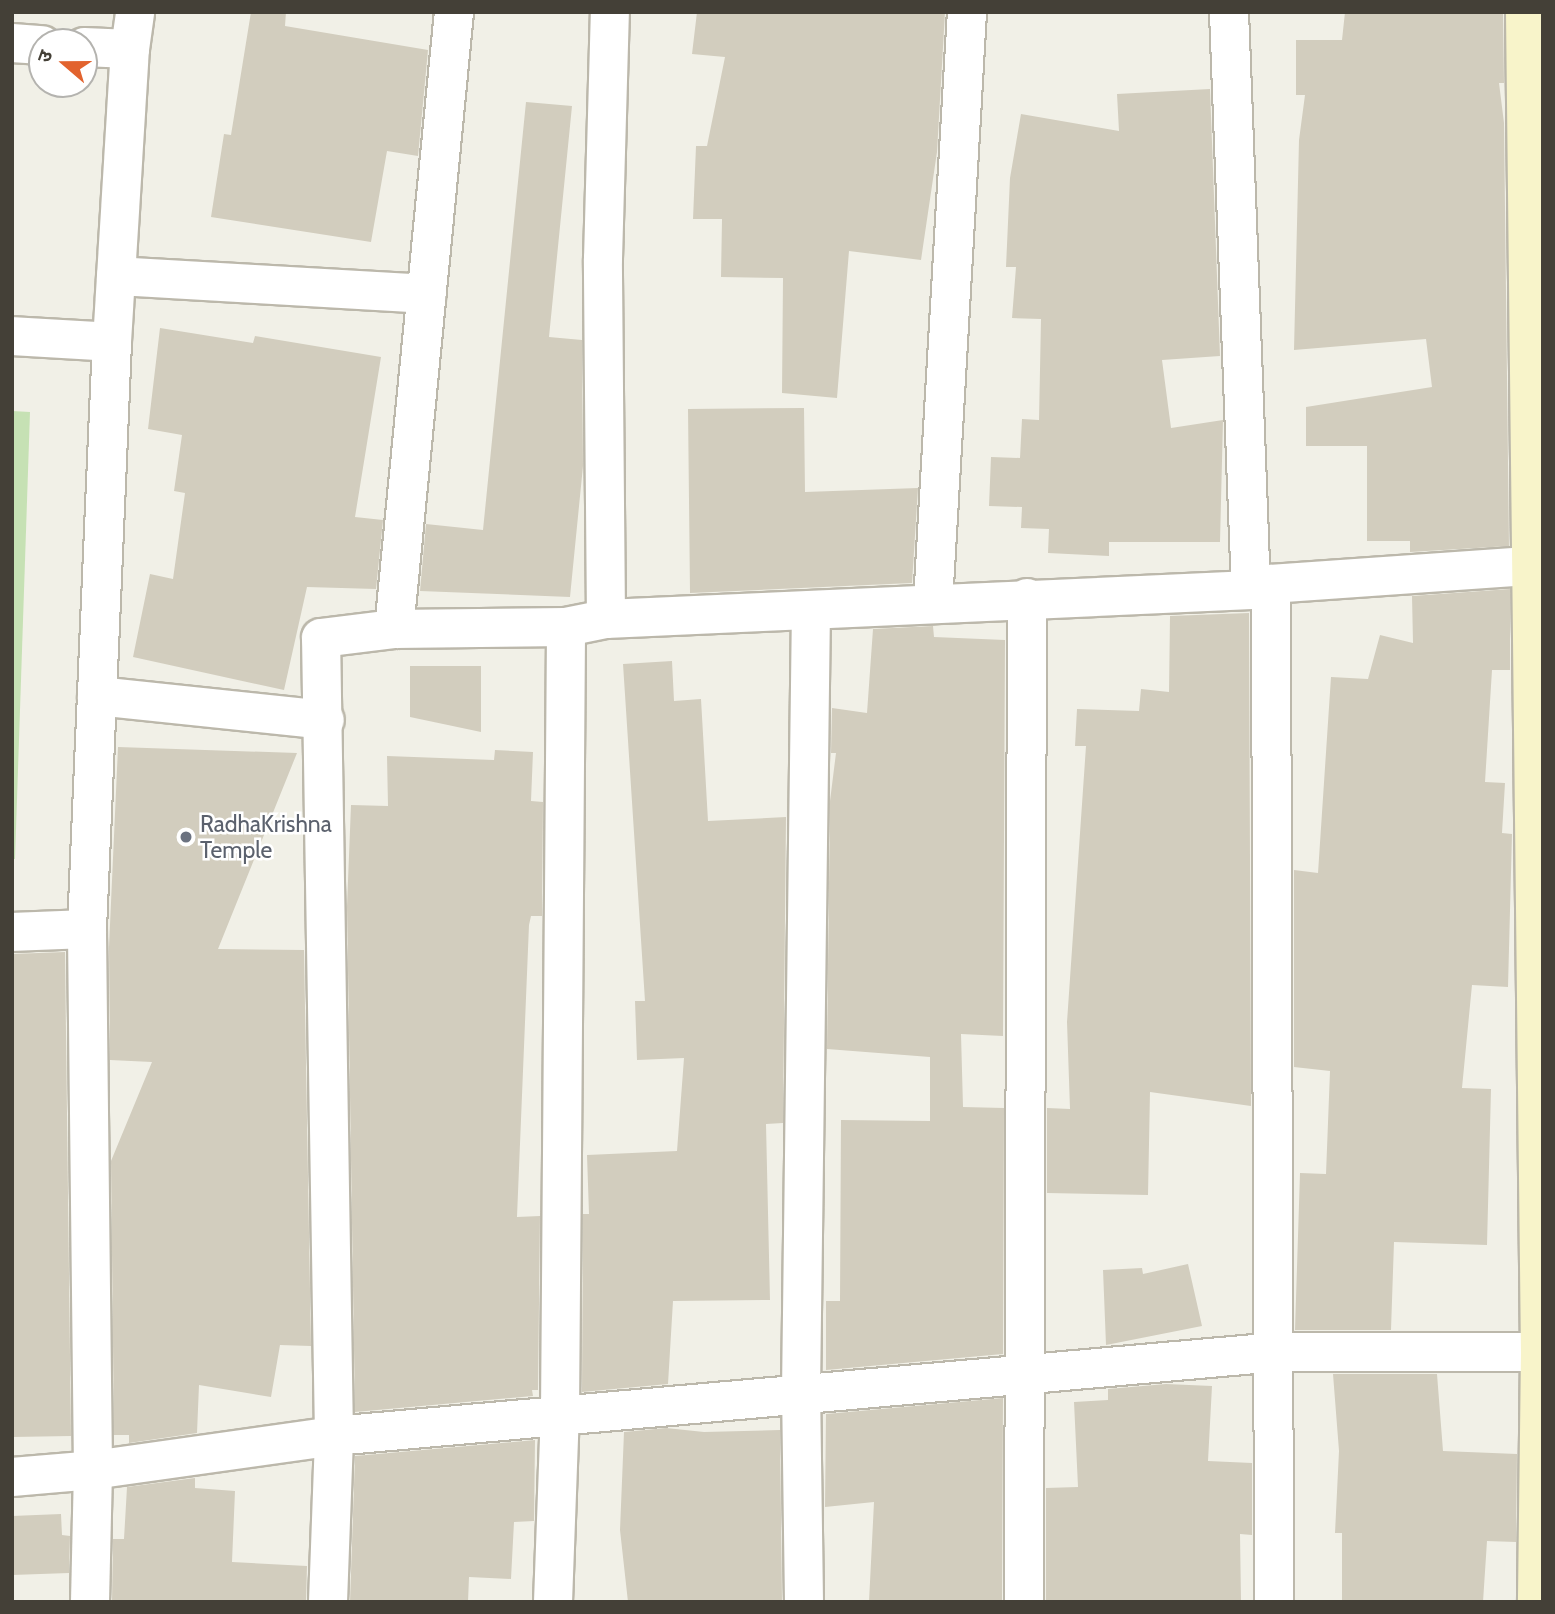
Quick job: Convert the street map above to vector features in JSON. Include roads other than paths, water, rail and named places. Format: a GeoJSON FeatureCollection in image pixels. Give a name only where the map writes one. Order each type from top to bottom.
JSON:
{"type":"FeatureCollection","features":[{"type":"Feature","properties":{"kind":"street"},"geometry":{"type":"LineString","coordinates":[[90,1602],[93,1470],[87,929],[112,342],[130,50],[135,12]]}},
{"type":"Feature","properties":{"kind":"street"},"geometry":{"type":"LineString","coordinates":[[394,629],[454,12]]}},
{"type":"Feature","properties":{"kind":"street"},"geometry":{"type":"LineString","coordinates":[[607,619],[603,259],[610,12]]}},
{"type":"Feature","properties":{"kind":"street"},"geometry":{"type":"LineString","coordinates":[[933,603],[967,12]]}},
{"type":"Feature","properties":{"kind":"street"},"geometry":{"type":"LineString","coordinates":[[1229,12],[1261,587],[1277,1352],[1274,1602]]}},
{"type":"Feature","properties":{"kind":"street"},"geometry":{"type":"LineString","coordinates":[[1525,12],[1541,1444],[1536,1602]]}},
{"type":"Feature","properties":{"kind":"street"},"geometry":{"type":"LineString","coordinates":[[98,48],[130,50]]}},
{"type":"Feature","properties":{"kind":"street"},"geometry":{"type":"LineString","coordinates":[[116,276],[426,294]]}},
{"type":"Feature","properties":{"kind":"street"},"geometry":{"type":"LineString","coordinates":[[12,336],[112,342]]}},
{"type":"Feature","properties":{"kind":"street"},"geometry":{"type":"LineString","coordinates":[[328,1602],[334,1436],[325,720],[321,638],[394,629],[566,627],[607,619],[1261,587],[1530,566]]}},
{"type":"Feature","properties":{"kind":"street"},"geometry":{"type":"LineString","coordinates":[[1024,1602],[1027,598]]}},
{"type":"Feature","properties":{"kind":"street"},"geometry":{"type":"LineString","coordinates":[[804,1602],[802,1392],[811,611]]}},
{"type":"Feature","properties":{"kind":"street"},"geometry":{"type":"LineString","coordinates":[[553,1602],[560,1414],[566,627]]}},
{"type":"Feature","properties":{"kind":"street"},"geometry":{"type":"LineString","coordinates":[[97,696],[325,720]]}},
{"type":"Feature","properties":{"kind":"street"},"geometry":{"type":"LineString","coordinates":[[12,932],[87,929]]}},
{"type":"Feature","properties":{"kind":"street"},"geometry":{"type":"LineString","coordinates":[[12,1477],[93,1470],[334,1436],[802,1392],[1023,1378],[1277,1352],[1540,1352]]}},
{"type":"Feature","properties":{"kind":"place","name":"RadhaKrishna Temple"},"geometry":{"type":"Point","coordinates":[186,837]}}]}
